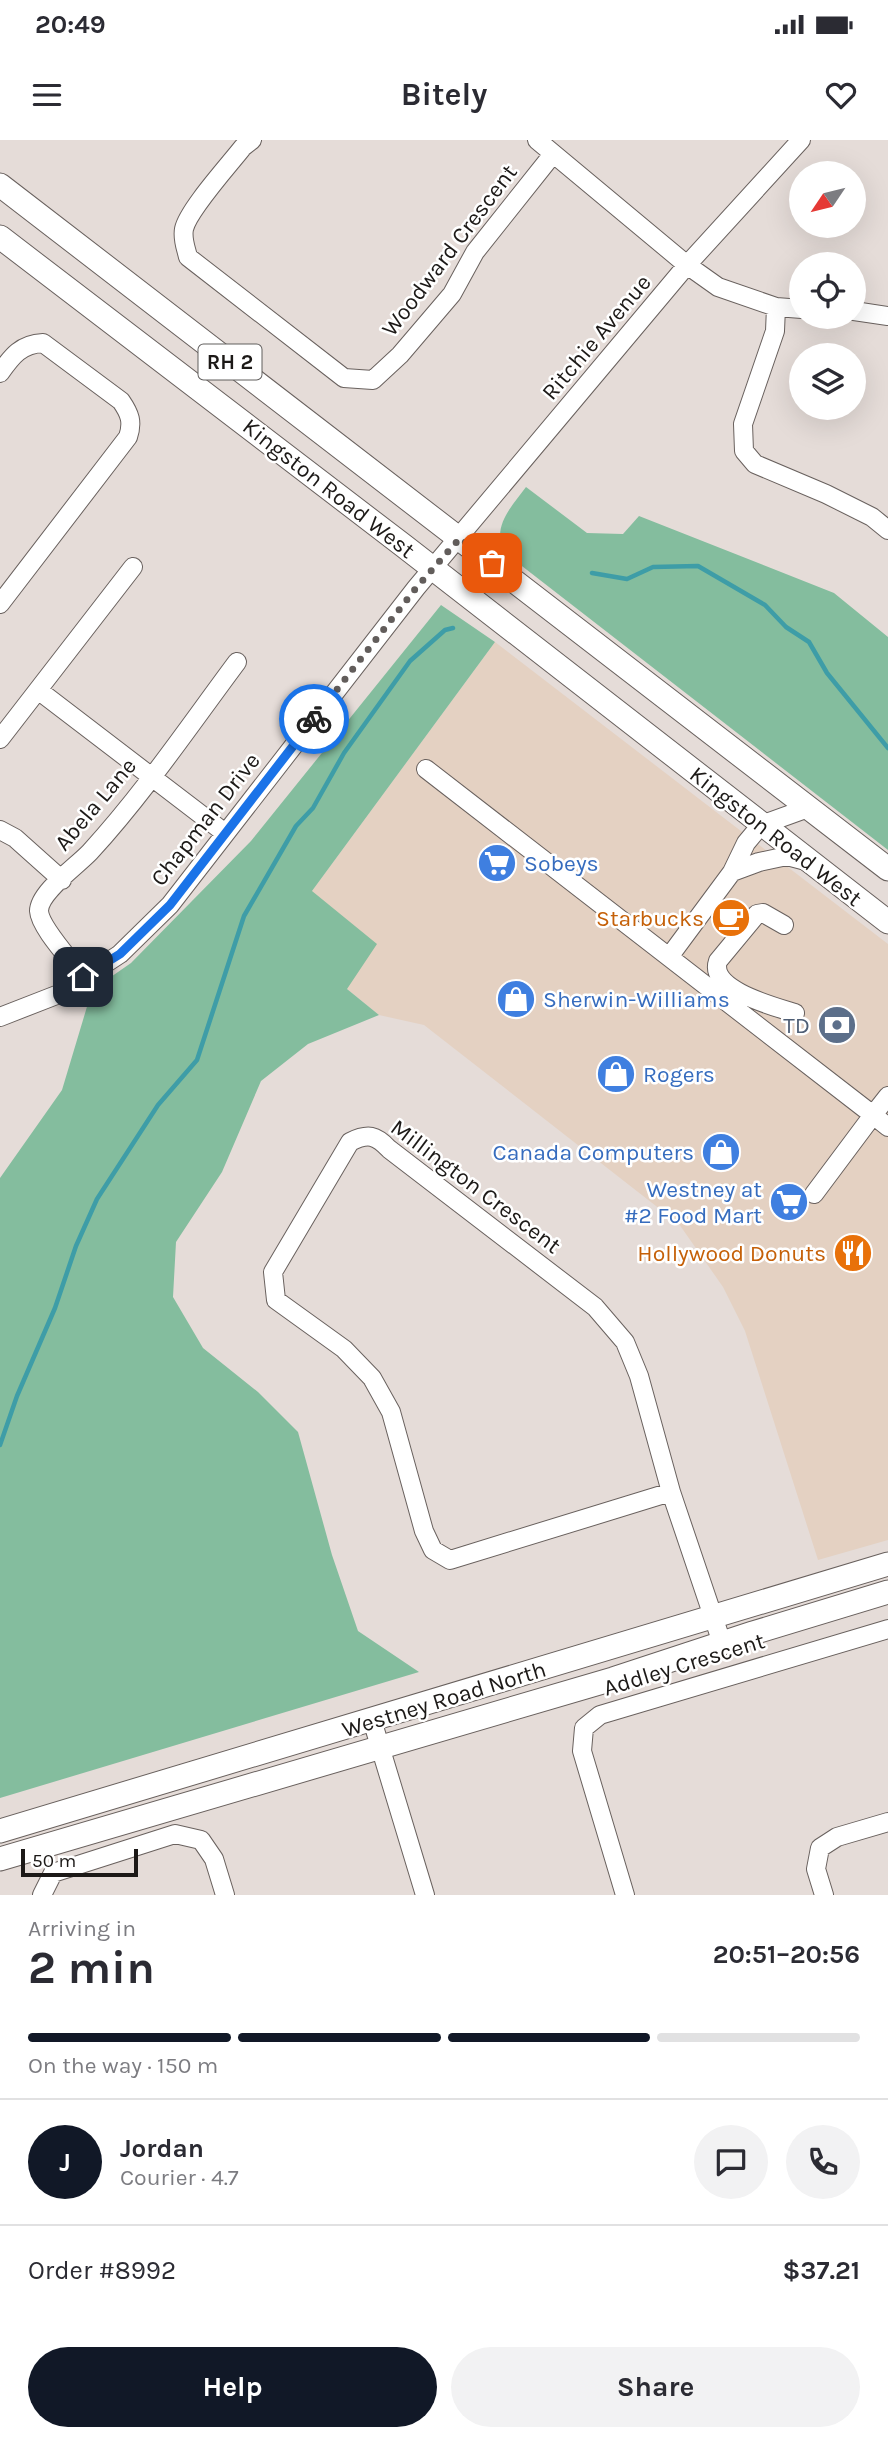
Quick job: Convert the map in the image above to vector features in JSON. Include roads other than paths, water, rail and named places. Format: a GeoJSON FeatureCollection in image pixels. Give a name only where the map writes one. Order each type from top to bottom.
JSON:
{"type":"FeatureCollection","features":[{"type":"Feature","properties":{"kind":"main road","name":"Kingston Road West"},"geometry":{"type":"LineString","coordinates":[[0,185],[888,869]]}},
{"type":"Feature","properties":{"kind":"main road","name":"Kingston Road West"},"geometry":{"type":"LineString","coordinates":[[0,237],[888,922]]}},
{"type":"Feature","properties":{"kind":"main road","name":"Westney Road North"},"geometry":{"type":"LineString","coordinates":[[0,1832],[888,1564]]}},
{"type":"Feature","properties":{"kind":"main road"},"geometry":{"type":"LineString","coordinates":[[844,1578],[852,1603]]}},
{"type":"Feature","properties":{"kind":"main road","name":"Westney Road North"},"geometry":{"type":"LineString","coordinates":[[0,1859],[613,1679],[888,1592]]}},
{"type":"Feature","properties":{"kind":"street","name":"Woodward Crescent"},"geometry":{"type":"LineString","coordinates":[[252,140],[193,212],[184,228],[188,257],[344,378],[373,380],[400,355],[452,294],[475,251],[553,154]]}},
{"type":"Feature","properties":{"kind":"street"},"geometry":{"type":"LineString","coordinates":[[537,140],[687,265],[718,287],[776,307],[789,308]]}},
{"type":"Feature","properties":{"kind":"street","name":"Ritchie Avenue"},"geometry":{"type":"LineString","coordinates":[[433,569],[687,265],[800,140]]}},
{"type":"Feature","properties":{"kind":"street"},"geometry":{"type":"LineString","coordinates":[[776,307],[775,331],[743,424],[744,451],[755,464],[827,494],[872,517],[888,530]]}},
{"type":"Feature","properties":{"kind":"street"},"geometry":{"type":"LineString","coordinates":[[866,313],[888,316]]}},
{"type":"Feature","properties":{"kind":"street"},"geometry":{"type":"LineString","coordinates":[[0,373],[15,352],[31,344],[43,343],[121,401],[132,424],[128,437],[0,604]]}},
{"type":"Feature","properties":{"kind":"street"},"geometry":{"type":"LineString","coordinates":[[0,740],[133,567]]}},
{"type":"Feature","properties":{"kind":"street","name":"Chapman Drive"},"geometry":{"type":"LineString","coordinates":[[0,1017],[59,994],[120,954],[157,918],[433,569]]}},
{"type":"Feature","properties":{"kind":"street","name":"Abela Lane"},"geometry":{"type":"LineString","coordinates":[[83,977],[44,925],[39,913],[41,902],[92,850],[237,662]]}},
{"type":"Feature","properties":{"kind":"street"},"geometry":{"type":"LineString","coordinates":[[38,690],[225,833]]}},
{"type":"Feature","properties":{"kind":"street"},"geometry":{"type":"LineString","coordinates":[[426,769],[888,1127]]}},
{"type":"Feature","properties":{"kind":"street"},"geometry":{"type":"LineString","coordinates":[[669,957],[732,872],[743,847],[761,825],[808,808]]}},
{"type":"Feature","properties":{"kind":"street"},"geometry":{"type":"LineString","coordinates":[[0,830],[15,838],[62,880]]}},
{"type":"Feature","properties":{"kind":"street"},"geometry":{"type":"LineString","coordinates":[[732,872],[787,856],[809,862]]}},
{"type":"Feature","properties":{"kind":"street"},"geometry":{"type":"LineString","coordinates":[[784,925],[763,913],[757,914],[716,967],[718,974],[746,997],[795,1013]]}},
{"type":"Feature","properties":{"kind":"street"},"geometry":{"type":"LineString","coordinates":[[814,1194],[888,1097]]}},
{"type":"Feature","properties":{"kind":"street","name":"Millington Crescent"},"geometry":{"type":"LineString","coordinates":[[671,1492],[450,1560],[433,1550],[424,1531],[391,1412],[372,1378],[344,1349],[275,1300],[273,1272],[351,1142],[363,1135],[380,1139],[595,1307],[625,1342],[639,1376],[671,1492],[722,1643]]}},
{"type":"Feature","properties":{"kind":"street","name":"Addley Crescent"},"geometry":{"type":"LineString","coordinates":[[625,1895],[582,1751],[584,1728],[600,1714],[888,1629]]}},
{"type":"Feature","properties":{"kind":"street"},"geometry":{"type":"LineString","coordinates":[[372,1720],[425,1895]]}},
{"type":"Feature","properties":{"kind":"street"},"geometry":{"type":"LineString","coordinates":[[824,1895],[816,1869],[820,1848],[837,1837],[888,1822]]}},
{"type":"Feature","properties":{"kind":"street"},"geometry":{"type":"LineString","coordinates":[[42,1895],[53,1873],[175,1834],[201,1840],[215,1860],[225,1895]]}},
{"type":"Feature","properties":{"kind":"waterway"},"geometry":{"type":"LineString","coordinates":[[592,573],[627,579],[653,567],[698,566],[765,605],[786,627],[809,642],[827,673],[888,748]]}},
{"type":"Feature","properties":{"kind":"waterway"},"geometry":{"type":"LineString","coordinates":[[0,1445],[17,1396],[55,1308],[76,1246],[97,1199],[158,1105],[197,1060],[244,916],[296,826],[313,808],[344,753],[410,661],[445,630],[453,628]]}},
{"type":"Feature","properties":{"kind":"place","name":"Sobeys"},"geometry":{"type":"Point","coordinates":[497,863]}},
{"type":"Feature","properties":{"kind":"place","name":"Starbucks"},"geometry":{"type":"Point","coordinates":[731,918]}},
{"type":"Feature","properties":{"kind":"place","name":"Sherwin-Williams"},"geometry":{"type":"Point","coordinates":[516,999]}},
{"type":"Feature","properties":{"kind":"place","name":"TD"},"geometry":{"type":"Point","coordinates":[837,1025]}},
{"type":"Feature","properties":{"kind":"place","name":"Rogers"},"geometry":{"type":"Point","coordinates":[616,1074]}},
{"type":"Feature","properties":{"kind":"place","name":"Canada Computers"},"geometry":{"type":"Point","coordinates":[721,1152]}},
{"type":"Feature","properties":{"kind":"place","name":"Westney at #2 Food Mart"},"geometry":{"type":"Point","coordinates":[789,1202]}},
{"type":"Feature","properties":{"kind":"place","name":"Hollywood Donuts"},"geometry":{"type":"Point","coordinates":[853,1253]}}]}
